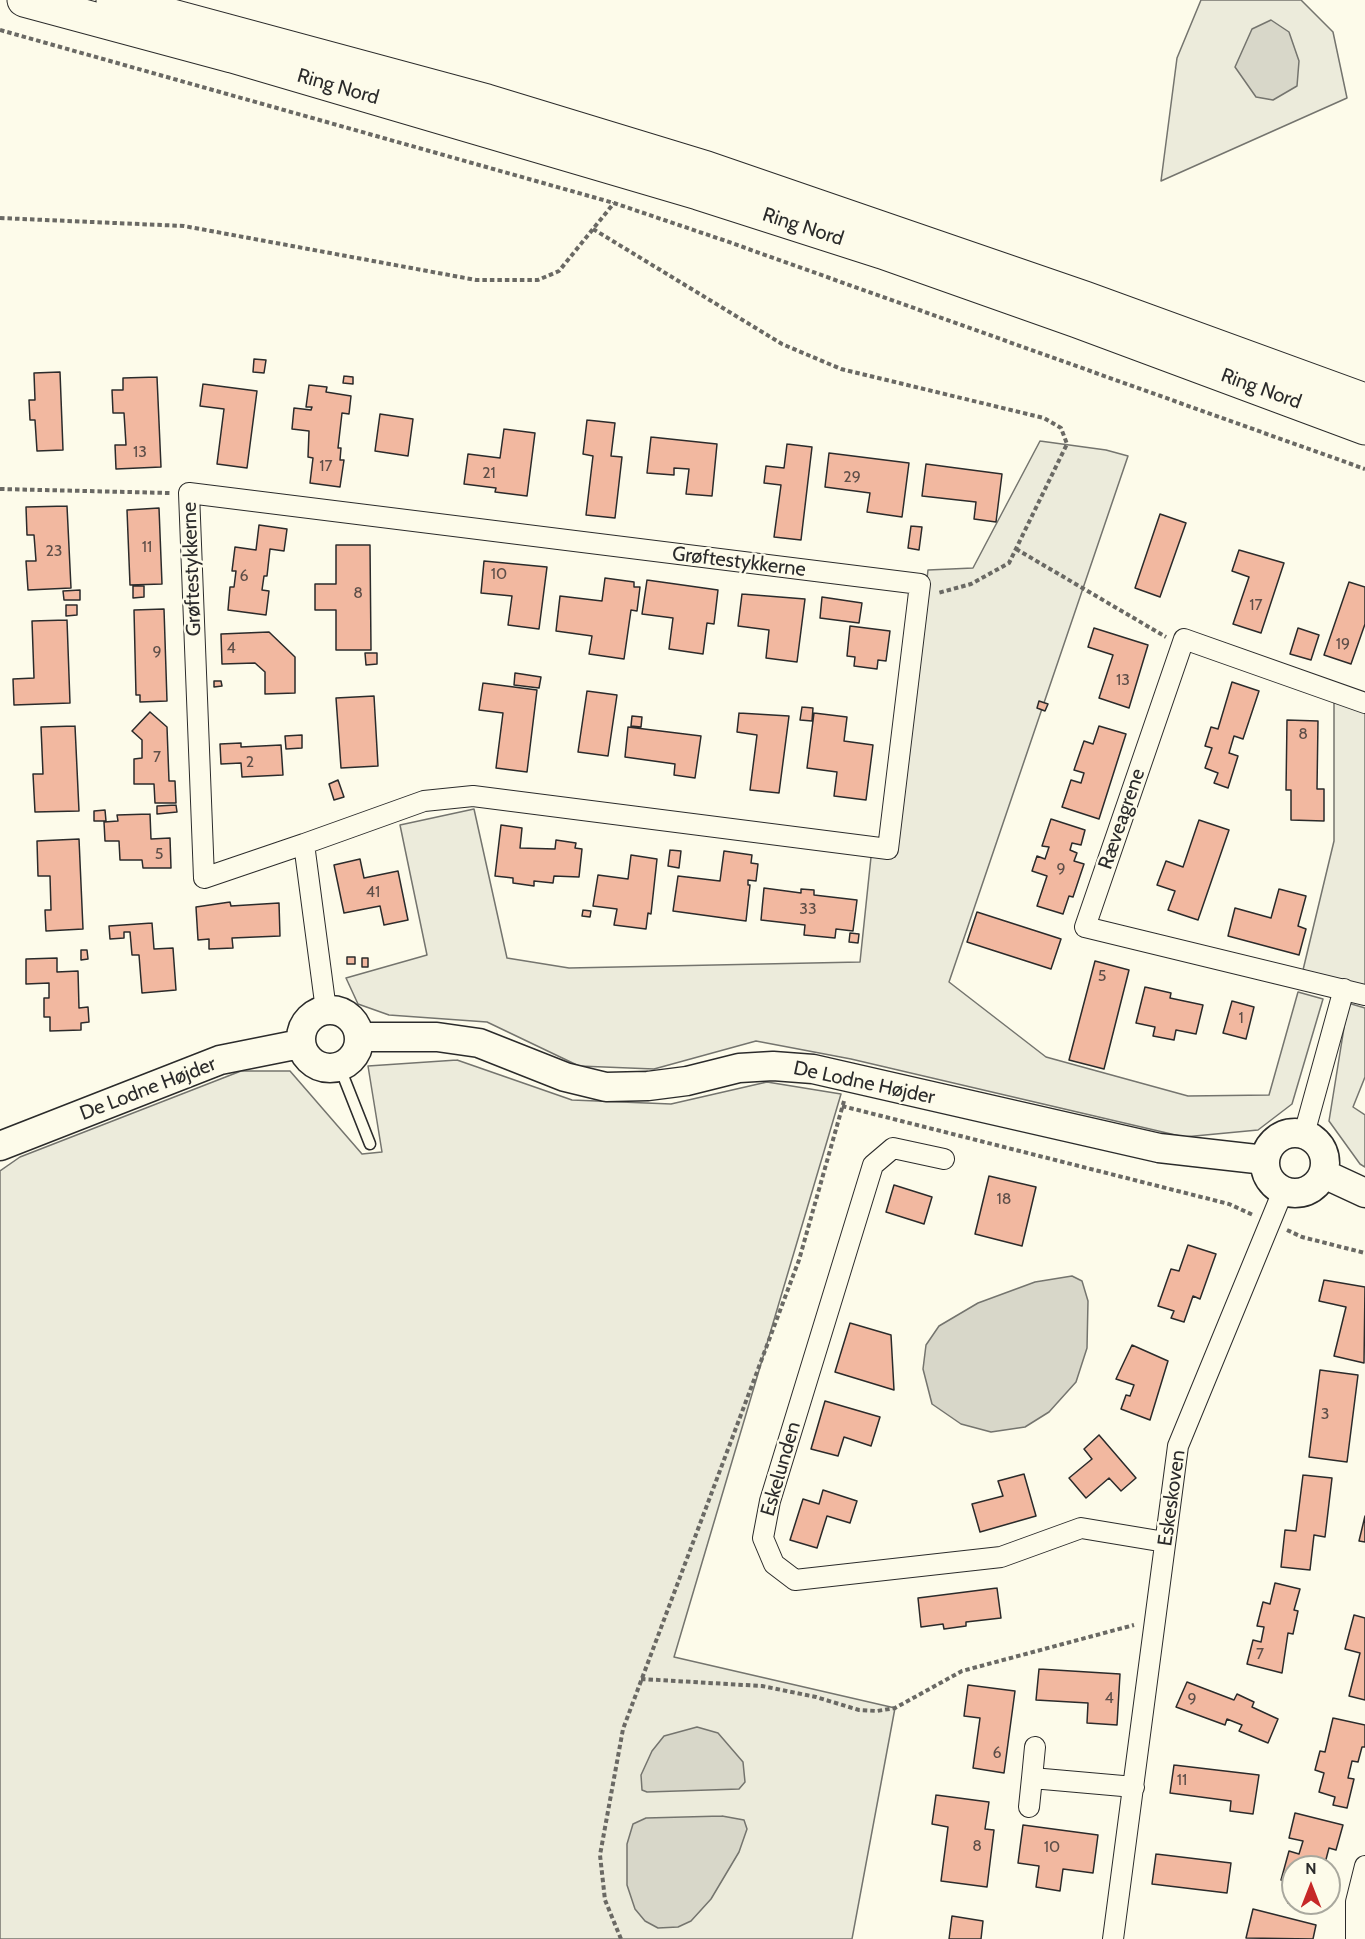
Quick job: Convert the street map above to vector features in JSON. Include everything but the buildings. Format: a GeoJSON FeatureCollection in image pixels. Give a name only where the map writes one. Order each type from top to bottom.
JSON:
{"type":"FeatureCollection","features":[{"type":"Feature","properties":{"kind":"highway","name":"Ring Nord"},"geometry":{"type":"LineString","coordinates":[[24,0],[232,56],[698,192],[882,252],[1077,321],[1365,428]]}},
{"type":"Feature","properties":{"kind":"highway","name":"Ring Nord"},"geometry":{"type":"LineString","coordinates":[[113,0],[487,101],[707,168],[1085,298],[1365,400]]}},
{"type":"Feature","properties":{"kind":"street","name":"Grøftestykkerne"},"geometry":{"type":"LineString","coordinates":[[189,493],[920,584],[888,849],[472,796],[424,801],[204,878],[189,493]]}},
{"type":"Feature","properties":{"kind":"street"},"geometry":{"type":"LineString","coordinates":[[1181,646],[1184,639],[1365,703]]}},
{"type":"Feature","properties":{"kind":"street","name":"Ræveagrene"},"geometry":{"type":"LineString","coordinates":[[1181,646],[1085,927],[1365,995]]}},
{"type":"Feature","properties":{"kind":"street"},"geometry":{"type":"LineString","coordinates":[[304,844],[326,1010]]}},
{"type":"Feature","properties":{"kind":"street"},"geometry":{"type":"LineString","coordinates":[[1304,1134],[1344,989]]}},
{"type":"Feature","properties":{"kind":"street"},"geometry":{"type":"LineString","coordinates":[[326,1010],[344,1014],[357,1028],[360,1037],[355,1056],[340,1068],[322,1068],[314,1065],[303,1052],[300,1044],[300,1035],[309,1018],[326,1010]]}},
{"type":"Feature","properties":{"kind":"street","name":"De Lodne Højder"},"geometry":{"type":"LineString","coordinates":[[360,1037],[436,1037],[479,1043],[565,1077],[606,1087],[648,1086],[687,1081],[739,1068],[773,1066],[813,1069],[1160,1148],[1265,1160]]}},
{"type":"Feature","properties":{"kind":"street","name":"De Lodne Højder"},"geometry":{"type":"LineString","coordinates":[[0,1146],[220,1060],[300,1044]]}},
{"type":"Feature","properties":{"kind":"street"},"geometry":{"type":"LineString","coordinates":[[1294,1133],[1304,1134],[1320,1145],[1326,1165],[1324,1174],[1319,1183],[1302,1193],[1283,1191],[1269,1178],[1265,1160],[1275,1141],[1294,1133]]}},
{"type":"Feature","properties":{"kind":"street","name":"Eskelunden"},"geometry":{"type":"LineString","coordinates":[[944,1159],[893,1148],[873,1165],[770,1501],[763,1538],[774,1564],[795,1580],[1001,1557],[1081,1528],[1165,1542]]}},
{"type":"Feature","properties":{"kind":"street"},"geometry":{"type":"LineString","coordinates":[[1324,1174],[1365,1193]]}},
{"type":"Feature","properties":{"kind":"street","name":"Eskeskoven"},"geometry":{"type":"LineString","coordinates":[[1113,1939],[1178,1446],[1283,1191]]}},
{"type":"Feature","properties":{"kind":"street"},"geometry":{"type":"LineString","coordinates":[[1029,1807],[1035,1747]]}},
{"type":"Feature","properties":{"kind":"street"},"geometry":{"type":"LineString","coordinates":[[1032,1778],[1134,1787]]}},
{"type":"Feature","properties":{"kind":"street"},"geometry":{"type":"LineString","coordinates":[[1356,1939],[1356,1902],[1365,1866]]}},
{"type":"Feature","properties":{"kind":"lane"},"geometry":{"type":"LineString","coordinates":[[340,1068],[370,1144]]}},
{"type":"Feature","properties":{"kind":"path"},"geometry":{"type":"LineString","coordinates":[[0,30],[614,203],[1365,469]]}},
{"type":"Feature","properties":{"kind":"path"},"geometry":{"type":"LineString","coordinates":[[0,218],[184,226],[476,280],[538,280],[559,272],[614,203]]}},
{"type":"Feature","properties":{"kind":"path"},"geometry":{"type":"LineString","coordinates":[[593,229],[782,344],[841,369],[1044,418],[1060,428],[1067,444],[1009,563],[971,584],[919,599]]}},
{"type":"Feature","properties":{"kind":"path"},"geometry":{"type":"LineString","coordinates":[[0,489],[189,493]]}},
{"type":"Feature","properties":{"kind":"path"},"geometry":{"type":"LineString","coordinates":[[1016,549],[1181,646]]}},
{"type":"Feature","properties":{"kind":"path"},"geometry":{"type":"LineString","coordinates":[[621,1939],[605,1900],[600,1855],[604,1823],[623,1730],[799,1260],[850,1078]]}},
{"type":"Feature","properties":{"kind":"path"},"geometry":{"type":"LineString","coordinates":[[843,1106],[1229,1203],[1302,1237],[1365,1253]]}},
{"type":"Feature","properties":{"kind":"path"},"geometry":{"type":"LineString","coordinates":[[641,1679],[762,1686],[816,1697],[859,1710],[877,1711],[895,1707],[962,1671],[1140,1624],[1155,1623]]}},
{"type":"Feature","properties":{"kind":"shaded area"},"geometry":{"type":"Polygon","coordinates":[[[1201,0],[1301,0],[1333,32],[1347,98],[1161,181],[1177,58],[1201,0]]]}},
{"type":"Feature","properties":{"kind":"shaded area"},"geometry":{"type":"Polygon","coordinates":[[[1271,20],[1289,32],[1299,61],[1297,86],[1273,100],[1256,97],[1235,67],[1252,29],[1271,20]]]}},
{"type":"Feature","properties":{"kind":"shaded area"},"geometry":{"type":"Polygon","coordinates":[[[1040,441],[1106,450],[1128,456],[949,982],[1046,1057],[1188,1096],[1269,1095],[1298,992],[1323,999],[1292,1104],[1258,1130],[1184,1137],[851,1059],[756,1041],[654,1069],[579,1066],[487,1022],[389,1015],[358,1004],[346,978],[427,955],[400,825],[474,809],[507,958],[569,968],[860,962],[871,857],[895,857],[928,570],[973,568],[1040,441]]]}},
{"type":"Feature","properties":{"kind":"shaded area"},"geometry":{"type":"Polygon","coordinates":[[[1334,701],[1365,712],[1365,986],[1303,970],[1334,841],[1334,701]]]}},
{"type":"Feature","properties":{"kind":"shaded area"},"geometry":{"type":"Polygon","coordinates":[[[1348,1003],[1365,1008],[1365,1077],[1353,1107],[1365,1115],[1365,1167],[1360,1164],[1329,1121],[1348,1003]]]}},
{"type":"Feature","properties":{"kind":"shaded area"},"geometry":{"type":"Polygon","coordinates":[[[457,1060],[572,1100],[671,1104],[767,1082],[841,1094],[674,1657],[895,1708],[852,1939],[0,1939],[0,1171],[20,1157],[241,1071],[290,1071],[362,1154],[382,1152],[368,1066],[457,1060]]]}},
{"type":"Feature","properties":{"kind":"shaded area"},"geometry":{"type":"Polygon","coordinates":[[[1072,1276],[1082,1281],[1088,1301],[1087,1348],[1076,1382],[1049,1412],[1025,1427],[991,1432],[961,1424],[932,1404],[923,1369],[926,1345],[939,1326],[978,1303],[1035,1282],[1072,1276]]]}},
{"type":"Feature","properties":{"kind":"shaded area"},"geometry":{"type":"Polygon","coordinates":[[[697,1727],[718,1733],[743,1762],[745,1782],[739,1789],[647,1792],[642,1790],[641,1775],[652,1751],[664,1736],[697,1727]]]}},
{"type":"Feature","properties":{"kind":"shaded area"},"geometry":{"type":"Polygon","coordinates":[[[722,1816],[744,1820],[747,1829],[739,1852],[711,1899],[691,1921],[678,1927],[658,1928],[645,1921],[635,1909],[627,1885],[627,1844],[633,1824],[646,1818],[722,1816]]]}}]}
